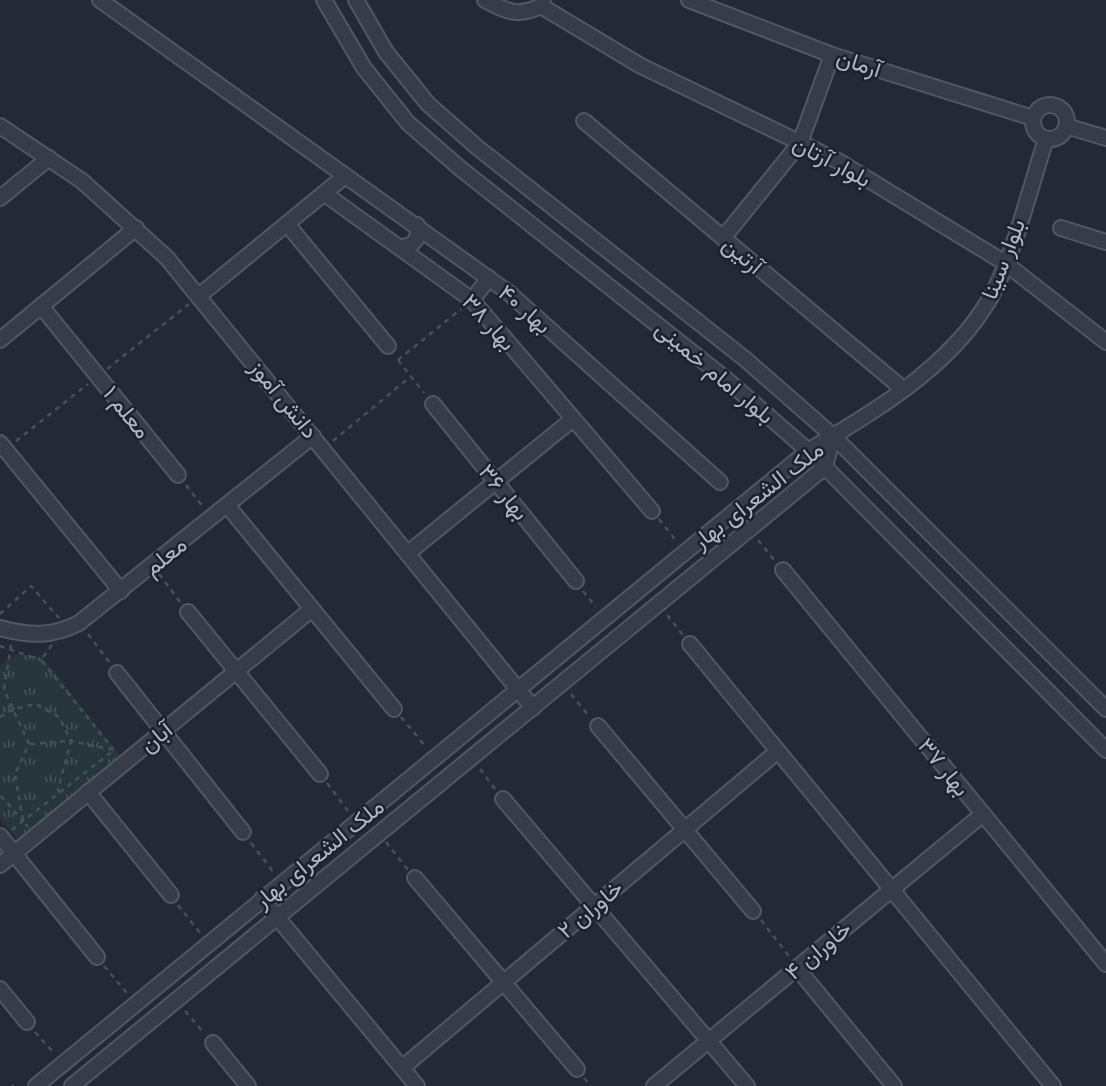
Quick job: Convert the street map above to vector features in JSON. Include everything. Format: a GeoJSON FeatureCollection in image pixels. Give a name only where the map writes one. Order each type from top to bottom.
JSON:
{"type":"FeatureCollection","features":[{"type":"Feature","properties":{"kind":"street","name":"بهار ۴۰"},"geometry":{"type":"LineString","coordinates":[[100,0],[489,278],[720,482]]}},
{"type":"Feature","properties":{"kind":"street","name":"بلوار امام خمینی"},"geometry":{"type":"LineString","coordinates":[[324,0],[363,68],[408,123],[461,169],[727,380],[808,451],[1106,750]]}},
{"type":"Feature","properties":{"kind":"street","name":"بلوار امام خمینی"},"geometry":{"type":"LineString","coordinates":[[356,0],[386,52],[428,104],[478,148],[734,350],[833,436],[1106,709]]}},
{"type":"Feature","properties":{"kind":"street"},"geometry":{"type":"LineString","coordinates":[[485,0],[506,10],[525,14],[542,3]]}},
{"type":"Feature","properties":{"kind":"street","name":"آرمان"},"geometry":{"type":"LineString","coordinates":[[689,0],[832,55],[1032,118]]}},
{"type":"Feature","properties":{"kind":"street","name":"بلوار آرتان"},"geometry":{"type":"LineString","coordinates":[[542,3],[641,66],[838,161],[1005,263],[1106,342]]}},
{"type":"Feature","properties":{"kind":"street"},"geometry":{"type":"LineString","coordinates":[[723,238],[800,143],[832,55]]}},
{"type":"Feature","properties":{"kind":"street"},"geometry":{"type":"LineString","coordinates":[[1054,105],[1064,113],[1066,126],[1059,137],[1045,139],[1035,131],[1032,118],[1040,107],[1054,105]]}},
{"type":"Feature","properties":{"kind":"street","name":"آرتین"},"geometry":{"type":"LineString","coordinates":[[584,121],[903,389]]}},
{"type":"Feature","properties":{"kind":"street","name":"دانش آموز"},"geometry":{"type":"LineString","coordinates":[[0,126],[82,181],[136,228],[200,295],[533,708]]}},
{"type":"Feature","properties":{"kind":"street"},"geometry":{"type":"LineString","coordinates":[[1066,126],[1106,138]]}},
{"type":"Feature","properties":{"kind":"street","name":"بلوار سینا"},"geometry":{"type":"LineString","coordinates":[[833,436],[903,389],[951,351],[979,317],[998,284],[1045,139]]}},
{"type":"Feature","properties":{"kind":"street"},"geometry":{"type":"LineString","coordinates":[[0,198],[49,158]]}},
{"type":"Feature","properties":{"kind":"street"},"geometry":{"type":"LineString","coordinates":[[200,295],[345,176]]}},
{"type":"Feature","properties":{"kind":"street","name":"بهار ۳۸"},"geometry":{"type":"LineString","coordinates":[[325,194],[472,300],[652,512]]}},
{"type":"Feature","properties":{"kind":"street"},"geometry":{"type":"LineString","coordinates":[[287,224],[388,346]]}},
{"type":"Feature","properties":{"kind":"street"},"geometry":{"type":"LineString","coordinates":[[401,247],[409,247],[416,241],[419,233],[417,225]]}},
{"type":"Feature","properties":{"kind":"street"},"geometry":{"type":"LineString","coordinates":[[0,340],[136,228]]}},
{"type":"Feature","properties":{"kind":"street"},"geometry":{"type":"LineString","coordinates":[[1061,228],[1106,242]]}},
{"type":"Feature","properties":{"kind":"street"},"geometry":{"type":"LineString","coordinates":[[472,300],[489,278]]}},
{"type":"Feature","properties":{"kind":"street","name":"معلم ۱"},"geometry":{"type":"LineString","coordinates":[[41,306],[178,475]]}},
{"type":"Feature","properties":{"kind":"street","name":"بهار ۳۶"},"geometry":{"type":"LineString","coordinates":[[433,404],[576,581]]}},
{"type":"Feature","properties":{"kind":"street"},"geometry":{"type":"LineString","coordinates":[[408,553],[573,419]]}},
{"type":"Feature","properties":{"kind":"street","name":"معلم"},"geometry":{"type":"LineString","coordinates":[[69,628],[121,591],[313,436]]}},
{"type":"Feature","properties":{"kind":"street","name":"ملک الشعرای بهار"},"geometry":{"type":"LineString","coordinates":[[36,1086],[808,451],[833,436]]}},
{"type":"Feature","properties":{"kind":"street","name":"ملک الشعرای بهار"},"geometry":{"type":"LineString","coordinates":[[72,1086],[825,467],[833,436]]}},
{"type":"Feature","properties":{"kind":"street"},"geometry":{"type":"LineString","coordinates":[[0,443],[121,591]]}},
{"type":"Feature","properties":{"kind":"street"},"geometry":{"type":"LineString","coordinates":[[227,506],[394,709]]}},
{"type":"Feature","properties":{"kind":"street","name":"بهار ۳۷"},"geometry":{"type":"LineString","coordinates":[[783,570],[1106,964]]}},
{"type":"Feature","properties":{"kind":"street","name":"آبان"},"geometry":{"type":"LineString","coordinates":[[0,865],[312,609]]}},
{"type":"Feature","properties":{"kind":"street"},"geometry":{"type":"LineString","coordinates":[[188,612],[320,774]]}},
{"type":"Feature","properties":{"kind":"street"},"geometry":{"type":"LineString","coordinates":[[6,629],[26,635],[69,628]]}},
{"type":"Feature","properties":{"kind":"street"},"geometry":{"type":"LineString","coordinates":[[690,644],[1053,1086]]}},
{"type":"Feature","properties":{"kind":"street"},"geometry":{"type":"LineString","coordinates":[[117,673],[243,832]]}},
{"type":"Feature","properties":{"kind":"street"},"geometry":{"type":"LineString","coordinates":[[598,726],[753,911]]}},
{"type":"Feature","properties":{"kind":"street","name":"خاوران ۲"},"geometry":{"type":"LineString","coordinates":[[402,1068],[778,751]]}},
{"type":"Feature","properties":{"kind":"street"},"geometry":{"type":"LineString","coordinates":[[88,792],[171,895]]}},
{"type":"Feature","properties":{"kind":"street"},"geometry":{"type":"LineString","coordinates":[[503,799],[747,1086]]}},
{"type":"Feature","properties":{"kind":"street","name":"خاوران ۴"},"geometry":{"type":"LineString","coordinates":[[654,1086],[983,814]]}},
{"type":"Feature","properties":{"kind":"street"},"geometry":{"type":"LineString","coordinates":[[0,836],[97,957]]}},
{"type":"Feature","properties":{"kind":"street"},"geometry":{"type":"LineString","coordinates":[[415,878],[577,1069]]}},
{"type":"Feature","properties":{"kind":"street"},"geometry":{"type":"LineString","coordinates":[[262,899],[416,1086]]}},
{"type":"Feature","properties":{"kind":"street"},"geometry":{"type":"LineString","coordinates":[[797,968],[894,1086]]}},
{"type":"Feature","properties":{"kind":"street"},"geometry":{"type":"LineString","coordinates":[[0,989],[27,1022]]}},
{"type":"Feature","properties":{"kind":"street"},"geometry":{"type":"LineString","coordinates":[[213,1043],[248,1086]]}},
{"type":"Feature","properties":{"kind":"path"},"geometry":{"type":"LineString","coordinates":[[398,360],[472,300]]}},
{"type":"Feature","properties":{"kind":"path"},"geometry":{"type":"LineString","coordinates":[[388,346],[433,404]]}},
{"type":"Feature","properties":{"kind":"path"},"geometry":{"type":"LineString","coordinates":[[324,449],[411,376]]}},
{"type":"Feature","properties":{"kind":"path"},"geometry":{"type":"LineString","coordinates":[[178,475],[212,518]]}},
{"type":"Feature","properties":{"kind":"path"},"geometry":{"type":"LineString","coordinates":[[652,512],[685,552]]}},
{"type":"Feature","properties":{"kind":"path"},"geometry":{"type":"LineString","coordinates":[[749,529],[783,570]]}},
{"type":"Feature","properties":{"kind":"path"},"geometry":{"type":"LineString","coordinates":[[153,565],[188,612]]}},
{"type":"Feature","properties":{"kind":"path"},"geometry":{"type":"LineString","coordinates":[[576,581],[605,618]]}},
{"type":"Feature","properties":{"kind":"path"},"geometry":{"type":"LineString","coordinates":[[0,614],[31,586],[69,628],[117,673]]}},
{"type":"Feature","properties":{"kind":"path"},"geometry":{"type":"LineString","coordinates":[[659,605],[690,644]]}},
{"type":"Feature","properties":{"kind":"path"},"geometry":{"type":"LineString","coordinates":[[41,660],[69,628]]}},
{"type":"Feature","properties":{"kind":"path"},"geometry":{"type":"LineString","coordinates":[[6,629],[10,650],[4,689],[30,744]]}},
{"type":"Feature","properties":{"kind":"path"},"geometry":{"type":"LineString","coordinates":[[0,646],[41,660],[124,763]]}},
{"type":"Feature","properties":{"kind":"path"},"geometry":{"type":"LineString","coordinates":[[563,683],[598,726]]}},
{"type":"Feature","properties":{"kind":"path"},"geometry":{"type":"LineString","coordinates":[[0,717],[13,709],[36,704],[59,717],[71,741],[58,789],[70,807]]}},
{"type":"Feature","properties":{"kind":"path"},"geometry":{"type":"LineString","coordinates":[[394,709],[435,757]]}},
{"type":"Feature","properties":{"kind":"path"},"geometry":{"type":"LineString","coordinates":[[30,744],[71,741],[114,750]]}},
{"type":"Feature","properties":{"kind":"path"},"geometry":{"type":"LineString","coordinates":[[23,821],[15,774],[30,744]]}},
{"type":"Feature","properties":{"kind":"path"},"geometry":{"type":"LineString","coordinates":[[23,821],[114,750]]}},
{"type":"Feature","properties":{"kind":"path"},"geometry":{"type":"LineString","coordinates":[[471,758],[503,799]]}},
{"type":"Feature","properties":{"kind":"path"},"geometry":{"type":"LineString","coordinates":[[320,774],[357,822]]}},
{"type":"Feature","properties":{"kind":"path"},"geometry":{"type":"LineString","coordinates":[[0,795],[35,836]]}},
{"type":"Feature","properties":{"kind":"path"},"geometry":{"type":"LineString","coordinates":[[243,832],[282,883]]}},
{"type":"Feature","properties":{"kind":"path"},"geometry":{"type":"LineString","coordinates":[[380,834],[415,878]]}},
{"type":"Feature","properties":{"kind":"path"},"geometry":{"type":"LineString","coordinates":[[171,895],[209,943]]}},
{"type":"Feature","properties":{"kind":"path"},"geometry":{"type":"LineString","coordinates":[[753,911],[797,968]]}},
{"type":"Feature","properties":{"kind":"path"},"geometry":{"type":"LineString","coordinates":[[97,957],[136,1003]]}},
{"type":"Feature","properties":{"kind":"path"},"geometry":{"type":"LineString","coordinates":[[176,1000],[213,1043]]}},
{"type":"Feature","properties":{"kind":"path"},"geometry":{"type":"LineString","coordinates":[[27,1022],[63,1063]]}},
{"type":"Feature","properties":{"kind":"green space"},"geometry":{"type":"Polygon","coordinates":[[[15,654],[42,657],[121,756],[17,839],[0,818],[0,666],[15,654]]]}}]}
